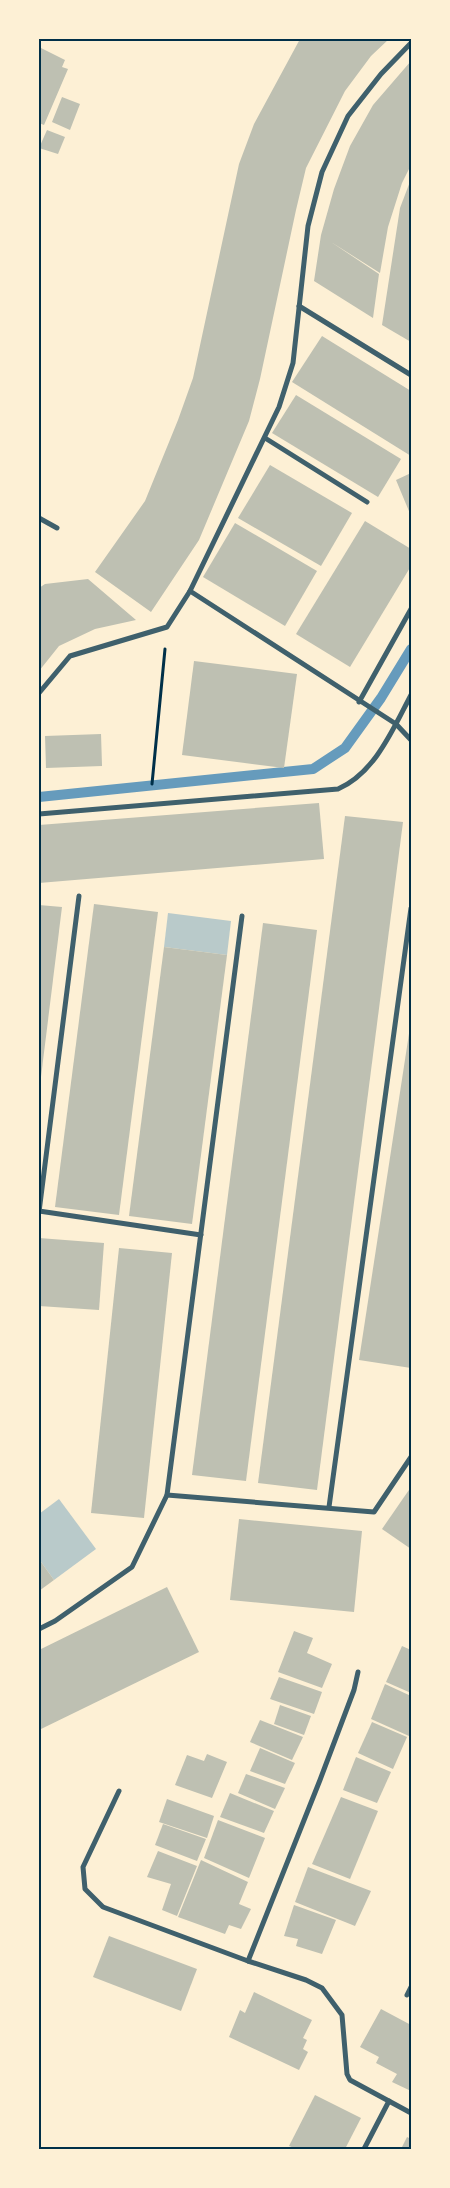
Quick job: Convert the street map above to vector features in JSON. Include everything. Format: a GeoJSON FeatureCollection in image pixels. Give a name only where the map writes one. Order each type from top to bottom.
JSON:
{"type":"FeatureCollection","features":[{"type":"Feature","properties":{"kind":"street"},"geometry":{"type":"LineString","coordinates":[[39,694],[70,656],[167,627],[190,591],[265,438],[278,407],[292,363],[308,226],[322,172],[348,116],[381,74],[411,43]]}},
{"type":"Feature","properties":{"kind":"street"},"geometry":{"type":"LineString","coordinates":[[299,306],[411,375]]}},
{"type":"Feature","properties":{"kind":"street"},"geometry":{"type":"LineString","coordinates":[[265,438],[367,502]]}},
{"type":"Feature","properties":{"kind":"street"},"geometry":{"type":"LineString","coordinates":[[39,518],[57,528]]}},
{"type":"Feature","properties":{"kind":"street"},"geometry":{"type":"LineString","coordinates":[[190,591],[359,702],[396,724],[411,740]]}},
{"type":"Feature","properties":{"kind":"street"},"geometry":{"type":"LineString","coordinates":[[359,702],[411,609]]}},
{"type":"Feature","properties":{"kind":"street"},"geometry":{"type":"LineString","coordinates":[[39,814],[338,789],[350,784],[366,771],[396,724],[411,696]]}},
{"type":"Feature","properties":{"kind":"street"},"geometry":{"type":"LineString","coordinates":[[79,896],[39,1212],[201,1235]]}},
{"type":"Feature","properties":{"kind":"street"},"geometry":{"type":"LineString","coordinates":[[329,1508],[411,908]]}},
{"type":"Feature","properties":{"kind":"street"},"geometry":{"type":"LineString","coordinates":[[39,1629],[55,1621],[132,1567],[167,1495],[242,916]]}},
{"type":"Feature","properties":{"kind":"street"},"geometry":{"type":"LineString","coordinates":[[167,1495],[374,1512],[411,1458]]}},
{"type":"Feature","properties":{"kind":"street"},"geometry":{"type":"LineString","coordinates":[[248,1961],[320,1780],[354,1690],[358,1672]]}},
{"type":"Feature","properties":{"kind":"street"},"geometry":{"type":"LineString","coordinates":[[119,1791],[83,1868],[85,1889],[103,1907],[248,1961],[306,1980],[322,1988],[342,2015],[348,2077],[355,2083],[411,2113]]}},
{"type":"Feature","properties":{"kind":"street"},"geometry":{"type":"LineString","coordinates":[[407,1995],[411,1987]]}},
{"type":"Feature","properties":{"kind":"street"},"geometry":{"type":"LineString","coordinates":[[364,2149],[389,2101]]}},
{"type":"Feature","properties":{"kind":"path"},"geometry":{"type":"LineString","coordinates":[[153,768],[167,627]]}},
{"type":"Feature","properties":{"kind":"shaded area"},"geometry":{"type":"Polygon","coordinates":[[[168,913],[231,921],[227,955],[164,947],[168,913]]]}},
{"type":"Feature","properties":{"kind":"shaded area"},"geometry":{"type":"Polygon","coordinates":[[[59,1499],[96,1549],[54,1580],[39,1559],[39,1514],[59,1499]]]}},
{"type":"Feature","properties":{"kind":"building"},"geometry":{"type":"Polygon","coordinates":[[[300,39],[389,39],[371,56],[345,91],[306,168],[249,421],[199,540],[151,612],[95,572],[145,501],[178,420],[193,378],[239,164],[254,124],[300,39]]]}},
{"type":"Feature","properties":{"kind":"building"},"geometry":{"type":"Polygon","coordinates":[[[41,48],[65,60],[62,67],[68,69],[44,125],[39,123],[39,53],[41,48]]]}},
{"type":"Feature","properties":{"kind":"building"},"geometry":{"type":"Polygon","coordinates":[[[411,61],[411,165],[402,183],[388,227],[380,273],[331,242],[379,274],[373,318],[314,281],[321,235],[334,189],[350,146],[373,105],[411,61]]]}},
{"type":"Feature","properties":{"kind":"building"},"geometry":{"type":"Polygon","coordinates":[[[62,97],[80,104],[70,130],[52,122],[62,97]]]}},
{"type":"Feature","properties":{"kind":"building"},"geometry":{"type":"Polygon","coordinates":[[[47,130],[65,137],[58,154],[39,148],[47,130]]]}},
{"type":"Feature","properties":{"kind":"building"},"geometry":{"type":"Polygon","coordinates":[[[411,179],[411,342],[382,325],[400,208],[411,179]]]}},
{"type":"Feature","properties":{"kind":"building"},"geometry":{"type":"Polygon","coordinates":[[[322,336],[411,391],[411,456],[292,382],[322,336]]]}},
{"type":"Feature","properties":{"kind":"building"},"geometry":{"type":"Polygon","coordinates":[[[296,395],[401,459],[378,497],[272,433],[296,395]]]}},
{"type":"Feature","properties":{"kind":"building"},"geometry":{"type":"Polygon","coordinates":[[[270,465],[352,513],[321,566],[238,518],[270,465]]]}},
{"type":"Feature","properties":{"kind":"building"},"geometry":{"type":"Polygon","coordinates":[[[411,473],[411,516],[396,480],[411,473]]]}},
{"type":"Feature","properties":{"kind":"building"},"geometry":{"type":"Polygon","coordinates":[[[365,521],[411,549],[411,566],[350,667],[296,634],[365,521]]]}},
{"type":"Feature","properties":{"kind":"building"},"geometry":{"type":"Polygon","coordinates":[[[235,523],[317,571],[285,626],[203,577],[235,523]]]}},
{"type":"Feature","properties":{"kind":"building"},"geometry":{"type":"Polygon","coordinates":[[[88,579],[136,620],[95,629],[59,646],[39,671],[39,588],[45,584],[88,579]]]}},
{"type":"Feature","properties":{"kind":"building"},"geometry":{"type":"Polygon","coordinates":[[[194,661],[297,674],[284,768],[182,755],[194,661]]]}},
{"type":"Feature","properties":{"kind":"building"},"geometry":{"type":"Polygon","coordinates":[[[101,734],[102,766],[46,768],[45,736],[101,734]]]}},
{"type":"Feature","properties":{"kind":"building"},"geometry":{"type":"Polygon","coordinates":[[[319,803],[324,859],[39,883],[39,825],[319,803]]]}},
{"type":"Feature","properties":{"kind":"building"},"geometry":{"type":"Polygon","coordinates":[[[345,816],[403,822],[317,1490],[258,1483],[345,816]]]}},
{"type":"Feature","properties":{"kind":"building"},"geometry":{"type":"Polygon","coordinates":[[[94,904],[158,912],[119,1215],[55,1207],[94,904]]]}},
{"type":"Feature","properties":{"kind":"building"},"geometry":{"type":"Polygon","coordinates":[[[39,905],[62,907],[40,1085],[39,1085],[39,905]]]}},
{"type":"Feature","properties":{"kind":"building"},"geometry":{"type":"Polygon","coordinates":[[[263,923],[317,930],[246,1481],[192,1475],[263,923]]]}},
{"type":"Feature","properties":{"kind":"building"},"geometry":{"type":"Polygon","coordinates":[[[164,947],[227,955],[192,1224],[129,1216],[164,947]]]}},
{"type":"Feature","properties":{"kind":"building"},"geometry":{"type":"Polygon","coordinates":[[[411,1027],[411,1368],[359,1360],[411,1027]]]}},
{"type":"Feature","properties":{"kind":"building"},"geometry":{"type":"Polygon","coordinates":[[[39,1238],[104,1243],[99,1310],[39,1306],[39,1238]]]}},
{"type":"Feature","properties":{"kind":"building"},"geometry":{"type":"Polygon","coordinates":[[[119,1248],[172,1253],[144,1518],[91,1513],[119,1248]]]}},
{"type":"Feature","properties":{"kind":"building"},"geometry":{"type":"Polygon","coordinates":[[[411,1487],[411,1549],[382,1529],[411,1487]]]}},
{"type":"Feature","properties":{"kind":"building"},"geometry":{"type":"Polygon","coordinates":[[[239,1519],[362,1531],[354,1612],[230,1600],[239,1519]]]}},
{"type":"Feature","properties":{"kind":"building"},"geometry":{"type":"Polygon","coordinates":[[[39,1559],[54,1580],[39,1591],[39,1559]]]}},
{"type":"Feature","properties":{"kind":"building"},"geometry":{"type":"Polygon","coordinates":[[[167,1587],[199,1652],[39,1730],[39,1650],[167,1587]]]}},
{"type":"Feature","properties":{"kind":"building"},"geometry":{"type":"Polygon","coordinates":[[[294,1631],[313,1638],[307,1653],[332,1664],[322,1688],[278,1672],[294,1631]]]}},
{"type":"Feature","properties":{"kind":"building"},"geometry":{"type":"Polygon","coordinates":[[[402,1646],[411,1650],[411,1693],[386,1682],[402,1646]]]}},
{"type":"Feature","properties":{"kind":"building"},"geometry":{"type":"Polygon","coordinates":[[[279,1677],[322,1692],[314,1714],[270,1699],[279,1677]]]}},
{"type":"Feature","properties":{"kind":"building"},"geometry":{"type":"Polygon","coordinates":[[[385,1684],[411,1696],[411,1730],[409,1736],[371,1719],[385,1684]]]}},
{"type":"Feature","properties":{"kind":"building"},"geometry":{"type":"Polygon","coordinates":[[[280,1705],[311,1716],[304,1735],[274,1724],[280,1705]]]}},
{"type":"Feature","properties":{"kind":"building"},"geometry":{"type":"Polygon","coordinates":[[[260,1720],[303,1737],[292,1760],[250,1742],[260,1720]]]}},
{"type":"Feature","properties":{"kind":"building"},"geometry":{"type":"Polygon","coordinates":[[[372,1722],[407,1737],[393,1769],[358,1753],[372,1722]]]}},
{"type":"Feature","properties":{"kind":"building"},"geometry":{"type":"Polygon","coordinates":[[[260,1748],[295,1763],[285,1784],[250,1771],[260,1748]]]}},
{"type":"Feature","properties":{"kind":"building"},"geometry":{"type":"Polygon","coordinates":[[[207,1754],[227,1762],[212,1798],[175,1785],[187,1755],[204,1761],[207,1754]]]}},
{"type":"Feature","properties":{"kind":"building"},"geometry":{"type":"Polygon","coordinates":[[[356,1757],[391,1772],[377,1803],[343,1790],[356,1757]]]}},
{"type":"Feature","properties":{"kind":"building"},"geometry":{"type":"Polygon","coordinates":[[[246,1774],[285,1788],[275,1809],[238,1793],[246,1774]]]}},
{"type":"Feature","properties":{"kind":"building"},"geometry":{"type":"Polygon","coordinates":[[[230,1793],[274,1811],[264,1833],[220,1817],[230,1793]]]}},
{"type":"Feature","properties":{"kind":"building"},"geometry":{"type":"Polygon","coordinates":[[[341,1797],[378,1811],[350,1879],[312,1864],[341,1797]]]}},
{"type":"Feature","properties":{"kind":"building"},"geometry":{"type":"Polygon","coordinates":[[[167,1799],[214,1816],[207,1838],[159,1822],[167,1799]]]}},
{"type":"Feature","properties":{"kind":"building"},"geometry":{"type":"Polygon","coordinates":[[[218,1820],[265,1838],[249,1878],[204,1858],[218,1820]]]}},
{"type":"Feature","properties":{"kind":"building"},"geometry":{"type":"Polygon","coordinates":[[[163,1824],[206,1839],[197,1861],[155,1845],[163,1824]]]}},
{"type":"Feature","properties":{"kind":"building"},"geometry":{"type":"Polygon","coordinates":[[[158,1851],[197,1866],[177,1916],[162,1910],[171,1884],[147,1877],[158,1851]]]}},
{"type":"Feature","properties":{"kind":"building"},"geometry":{"type":"Polygon","coordinates":[[[201,1860],[248,1882],[239,1904],[251,1909],[241,1929],[229,1925],[225,1934],[178,1917],[201,1860]]]}},
{"type":"Feature","properties":{"kind":"building"},"geometry":{"type":"Polygon","coordinates":[[[308,1867],[371,1891],[355,1926],[295,1902],[308,1867]]]}},
{"type":"Feature","properties":{"kind":"building"},"geometry":{"type":"Polygon","coordinates":[[[294,1905],[336,1920],[322,1954],[296,1946],[298,1939],[284,1936],[294,1905]]]}},
{"type":"Feature","properties":{"kind":"building"},"geometry":{"type":"Polygon","coordinates":[[[109,1936],[197,1969],[181,2011],[93,1977],[109,1936]]]}},
{"type":"Feature","properties":{"kind":"building"},"geometry":{"type":"Polygon","coordinates":[[[254,1992],[312,2020],[303,2038],[307,2040],[303,2049],[308,2052],[299,2070],[229,2037],[240,2010],[245,2013],[254,1992]]]}},
{"type":"Feature","properties":{"kind":"building"},"geometry":{"type":"Polygon","coordinates":[[[381,2009],[411,2025],[411,2091],[392,2082],[397,2074],[376,2063],[379,2057],[360,2047],[381,2009]]]}},
{"type":"Feature","properties":{"kind":"building"},"geometry":{"type":"Polygon","coordinates":[[[315,2095],[361,2118],[345,2149],[297,2149],[289,2146],[315,2095]]]}},
{"type":"Feature","properties":{"kind":"building"},"geometry":{"type":"Polygon","coordinates":[[[407,2137],[411,2139],[411,2149],[401,2149],[407,2137]]]}},
{"type":"Feature","properties":{"kind":"waterway"},"geometry":{"type":"LineString","coordinates":[[39,797],[313,769],[345,748],[381,698],[411,649]]}}]}
